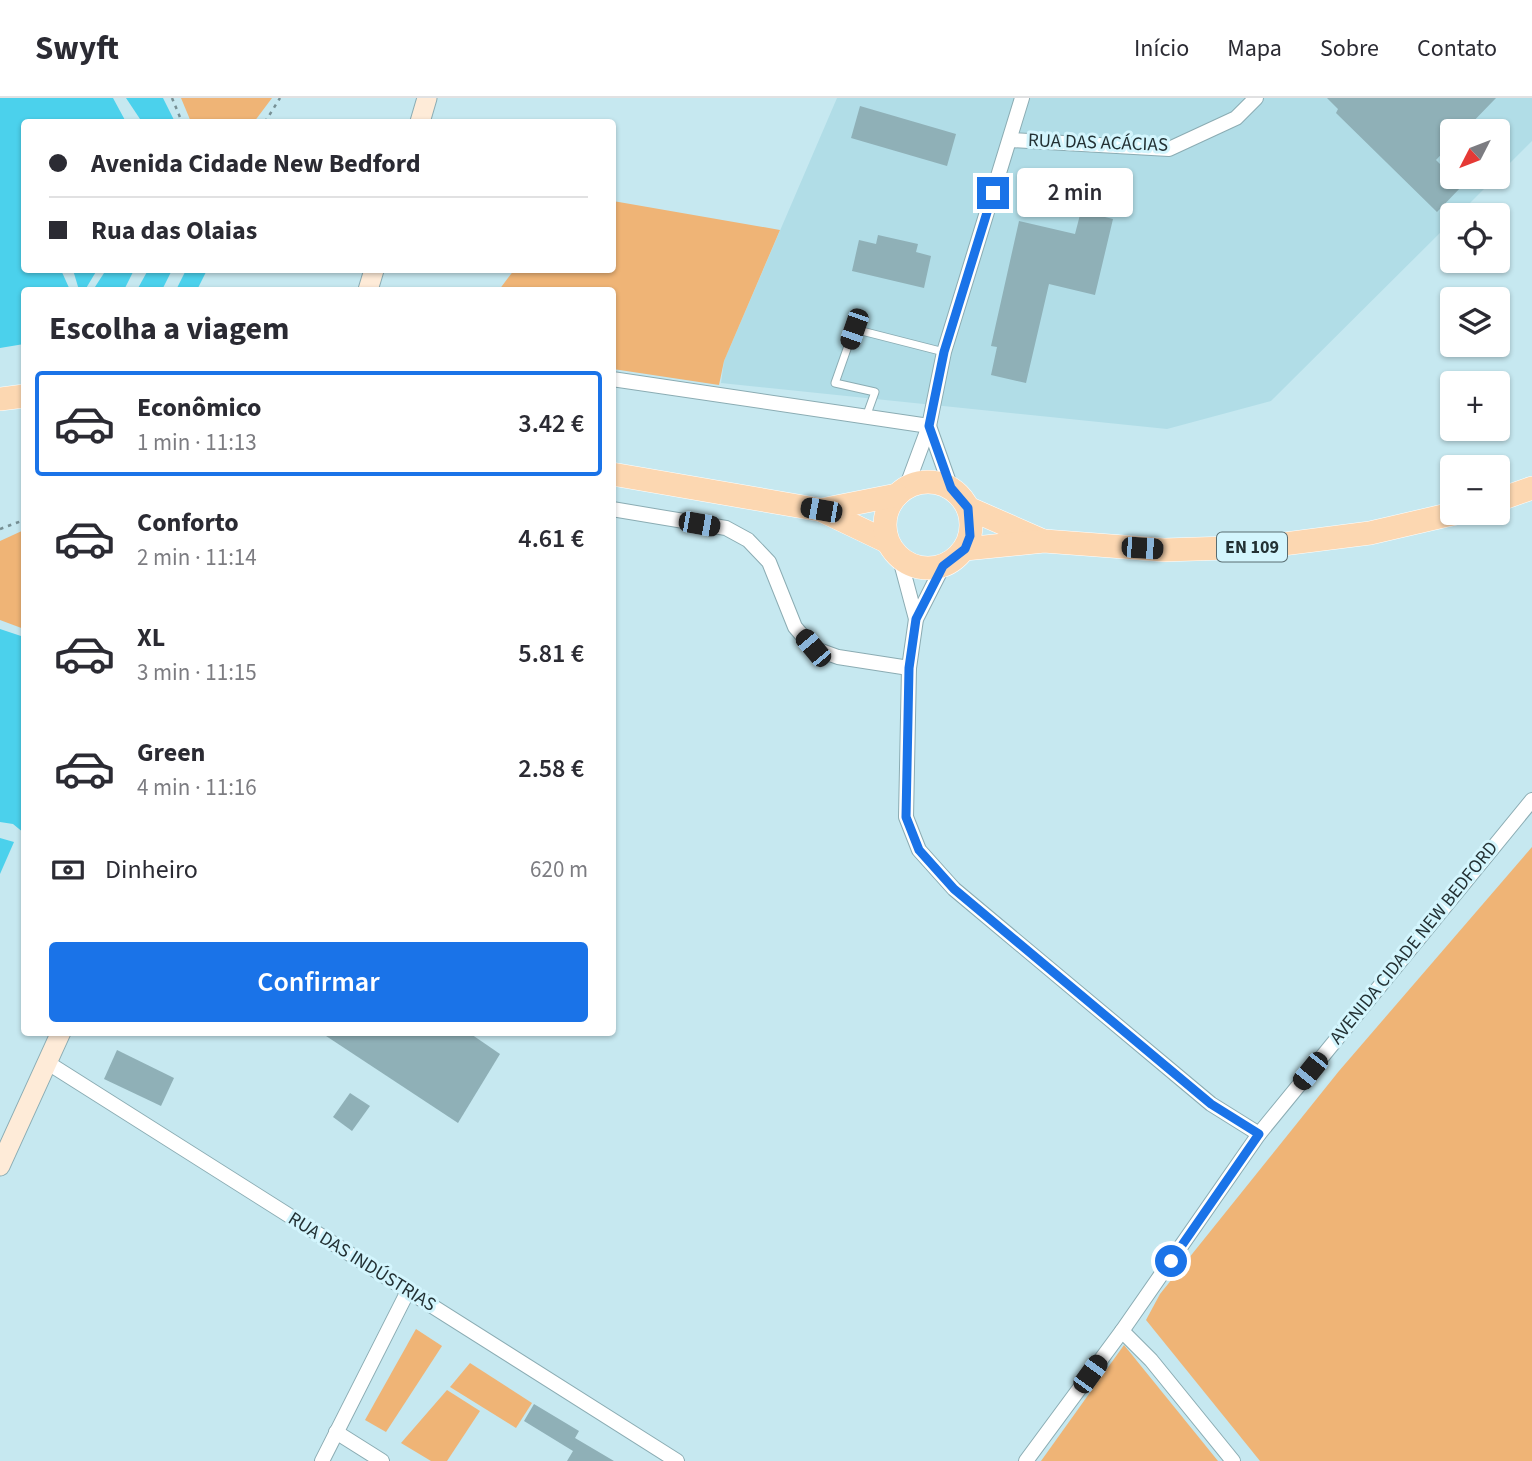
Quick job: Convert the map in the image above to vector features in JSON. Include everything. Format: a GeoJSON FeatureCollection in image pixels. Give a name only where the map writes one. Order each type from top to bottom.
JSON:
{"type":"FeatureCollection","features":[{"type":"Feature","properties":{"kind":"main road"},"geometry":{"type":"LineString","coordinates":[[421,119],[427,98]]}},
{"type":"Feature","properties":{"kind":"main road"},"geometry":{"type":"LineString","coordinates":[[0,399],[21,396]]}},
{"type":"Feature","properties":{"kind":"main road"},"geometry":{"type":"LineString","coordinates":[[616,475],[821,510],[894,550],[913,566],[928,569],[943,566],[965,549],[1044,541]]}},
{"type":"Feature","properties":{"kind":"main road"},"geometry":{"type":"LineString","coordinates":[[821,510],[928,482],[951,488],[968,508],[972,522],[965,549]]}},
{"type":"Feature","properties":{"kind":"main road"},"geometry":{"type":"LineString","coordinates":[[1510,497],[1532,488]]}},
{"type":"Feature","properties":{"kind":"main road"},"geometry":{"type":"LineString","coordinates":[[894,550],[885,517],[901,491]]}},
{"type":"Feature","properties":{"kind":"main road"},"geometry":{"type":"LineString","coordinates":[[1510,501],[1532,498]]}},
{"type":"Feature","properties":{"kind":"main road"},"geometry":{"type":"LineString","coordinates":[[968,508],[1044,541]]}},
{"type":"Feature","properties":{"kind":"main road","name":"EN 109"},"geometry":{"type":"LineString","coordinates":[[1044,541],[1164,550],[1260,547],[1370,533],[1440,517]]}},
{"type":"Feature","properties":{"kind":"main road"},"geometry":{"type":"LineString","coordinates":[[0,1166],[59,1036]]}},
{"type":"Feature","properties":{"kind":"street"},"geometry":{"type":"LineString","coordinates":[[901,491],[929,426],[944,352],[1022,98]]}},
{"type":"Feature","properties":{"kind":"street","name":"RUA DAS ACÁCIAS"},"geometry":{"type":"LineString","coordinates":[[1010,141],[1169,149],[1236,118],[1256,98]]}},
{"type":"Feature","properties":{"kind":"street"},"geometry":{"type":"LineString","coordinates":[[616,380],[929,426]]}},
{"type":"Feature","properties":{"kind":"street"},"geometry":{"type":"LineString","coordinates":[[929,426],[951,488]]}},
{"type":"Feature","properties":{"kind":"street"},"geometry":{"type":"LineString","coordinates":[[616,510],[726,528],[748,540],[769,562],[795,627],[813,648],[838,657],[909,668]]}},
{"type":"Feature","properties":{"kind":"street"},"geometry":{"type":"LineString","coordinates":[[894,550],[916,619]]}},
{"type":"Feature","properties":{"kind":"street"},"geometry":{"type":"LineString","coordinates":[[943,566],[916,619],[909,668],[906,817],[919,850],[954,889],[1114,1024],[1211,1104],[1259,1134]]}},
{"type":"Feature","properties":{"kind":"street","name":"AVENIDA CIDADE NEW BEDFORD"},"geometry":{"type":"LineString","coordinates":[[1026,1461],[1122,1331],[1259,1134],[1532,800]]}},
{"type":"Feature","properties":{"kind":"street","name":"RUA DAS INDÚSTRIAS"},"geometry":{"type":"LineString","coordinates":[[48,1063],[677,1461]]}},
{"type":"Feature","properties":{"kind":"street"},"geometry":{"type":"LineString","coordinates":[[322,1461],[408,1291]]}},
{"type":"Feature","properties":{"kind":"street"},"geometry":{"type":"LineString","coordinates":[[1122,1331],[1151,1360],[1233,1461]]}},
{"type":"Feature","properties":{"kind":"street"},"geometry":{"type":"LineString","coordinates":[[336,1432],[382,1461]]}},
{"type":"Feature","properties":{"kind":"lane"},"geometry":{"type":"LineString","coordinates":[[866,417],[875,392],[835,383],[854,329],[944,352]]}},
{"type":"Feature","properties":{"kind":"path"},"geometry":{"type":"LineString","coordinates":[[172,98],[182,119]]}},
{"type":"Feature","properties":{"kind":"path"},"geometry":{"type":"LineString","coordinates":[[267,119],[280,98]]}},
{"type":"Feature","properties":{"kind":"path"},"geometry":{"type":"LineString","coordinates":[[0,529],[21,521]]}},
{"type":"Feature","properties":{"kind":"shaded area"},"geometry":{"type":"Polygon","coordinates":[[[181,98],[272,98],[256,119],[190,119],[181,98]]]}},
{"type":"Feature","properties":{"kind":"shaded area"},"geometry":{"type":"Polygon","coordinates":[[[837,98],[1532,98],[1532,141],[1510,163],[1510,119],[1440,119],[1440,189],[1484,189],[1470,203],[1440,203],[1440,233],[1271,401],[1167,429],[721,383],[724,361],[837,98]]]}},
{"type":"Feature","properties":{"kind":"shaded area"},"geometry":{"type":"Polygon","coordinates":[[[616,202],[780,230],[724,361],[719,385],[616,369],[616,287],[501,287],[512,273],[616,273],[616,202]]]}},
{"type":"Feature","properties":{"kind":"shaded area"},"geometry":{"type":"Polygon","coordinates":[[[21,531],[21,628],[0,620],[0,541],[21,531]]]}},
{"type":"Feature","properties":{"kind":"shaded area"},"geometry":{"type":"Polygon","coordinates":[[[1532,847],[1532,1461],[1260,1461],[1146,1320],[1160,1294],[1339,1071],[1532,847]]]}},
{"type":"Feature","properties":{"kind":"shaded area"},"geometry":{"type":"Polygon","coordinates":[[[416,1329],[442,1346],[386,1432],[365,1420],[416,1329]]]}},
{"type":"Feature","properties":{"kind":"shaded area"},"geometry":{"type":"Polygon","coordinates":[[[1124,1345],[1218,1461],[1041,1461],[1124,1345]]]}},
{"type":"Feature","properties":{"kind":"shaded area"},"geometry":{"type":"Polygon","coordinates":[[[470,1363],[532,1403],[516,1428],[450,1387],[470,1363]]]}},
{"type":"Feature","properties":{"kind":"shaded area"},"geometry":{"type":"Polygon","coordinates":[[[447,1390],[480,1411],[447,1461],[431,1461],[401,1443],[447,1390]]]}},
{"type":"Feature","properties":{"kind":"water"},"geometry":{"type":"Polygon","coordinates":[[[0,98],[113,98],[124,119],[21,119],[21,273],[62,273],[69,287],[21,287],[21,344],[0,348],[0,98]]]}},
{"type":"Feature","properties":{"kind":"water"},"geometry":{"type":"Polygon","coordinates":[[[126,98],[163,98],[174,119],[140,119],[126,98]]]}},
{"type":"Feature","properties":{"kind":"water"},"geometry":{"type":"Polygon","coordinates":[[[74,273],[95,273],[87,287],[78,287],[74,273]]]}},
{"type":"Feature","properties":{"kind":"water"},"geometry":{"type":"Polygon","coordinates":[[[104,273],[132,273],[126,287],[95,287],[104,273]]]}},
{"type":"Feature","properties":{"kind":"water"},"geometry":{"type":"Polygon","coordinates":[[[146,273],[170,273],[164,287],[139,287],[146,273]]]}},
{"type":"Feature","properties":{"kind":"water"},"geometry":{"type":"Polygon","coordinates":[[[184,273],[206,273],[198,287],[178,287],[184,273]]]}},
{"type":"Feature","properties":{"kind":"water"},"geometry":{"type":"Polygon","coordinates":[[[0,629],[21,636],[21,831],[13,824],[0,822],[0,629]]]}},
{"type":"Feature","properties":{"kind":"water"},"geometry":{"type":"Polygon","coordinates":[[[0,838],[14,842],[0,874],[0,838]]]}},
{"type":"Feature","properties":{"kind":"building"},"geometry":{"type":"Polygon","coordinates":[[[1327,98],[1496,98],[1476,119],[1440,119],[1440,156],[1436,160],[1440,164],[1440,189],[1459,189],[1446,203],[1440,203],[1437,212],[1336,113],[1338,109],[1327,98]]]}},
{"type":"Feature","properties":{"kind":"building"},"geometry":{"type":"Polygon","coordinates":[[[860,106],[956,134],[947,166],[851,138],[860,106]]]}},
{"type":"Feature","properties":{"kind":"building"},"geometry":{"type":"Polygon","coordinates":[[[1081,211],[1113,219],[1095,295],[1049,284],[1026,383],[991,375],[997,347],[991,346],[1019,221],[1075,234],[1081,211]]]}},
{"type":"Feature","properties":{"kind":"building"},"geometry":{"type":"Polygon","coordinates":[[[878,235],[918,244],[916,252],[931,256],[924,288],[852,271],[859,240],[876,244],[878,235]]]}},
{"type":"Feature","properties":{"kind":"building"},"geometry":{"type":"Polygon","coordinates":[[[326,1036],[474,1036],[500,1054],[458,1123],[326,1036]]]}},
{"type":"Feature","properties":{"kind":"building"},"geometry":{"type":"Polygon","coordinates":[[[117,1050],[174,1078],[161,1106],[104,1079],[117,1050]]]}},
{"type":"Feature","properties":{"kind":"building"},"geometry":{"type":"Polygon","coordinates":[[[350,1093],[370,1106],[352,1131],[333,1117],[350,1093]]]}},
{"type":"Feature","properties":{"kind":"building"},"geometry":{"type":"Polygon","coordinates":[[[534,1404],[579,1431],[575,1438],[614,1461],[567,1461],[573,1451],[524,1421],[534,1404]]]}},
{"type":"Feature","properties":{"kind":"route"},"geometry":{"type":"LineString","coordinates":[[993,193],[944,352],[929,426],[951,488],[968,508],[972,522],[965,549],[955,560],[943,566],[916,619],[909,668],[906,817],[919,850],[954,889],[1211,1104],[1259,1134],[1171,1261]]}}]}
